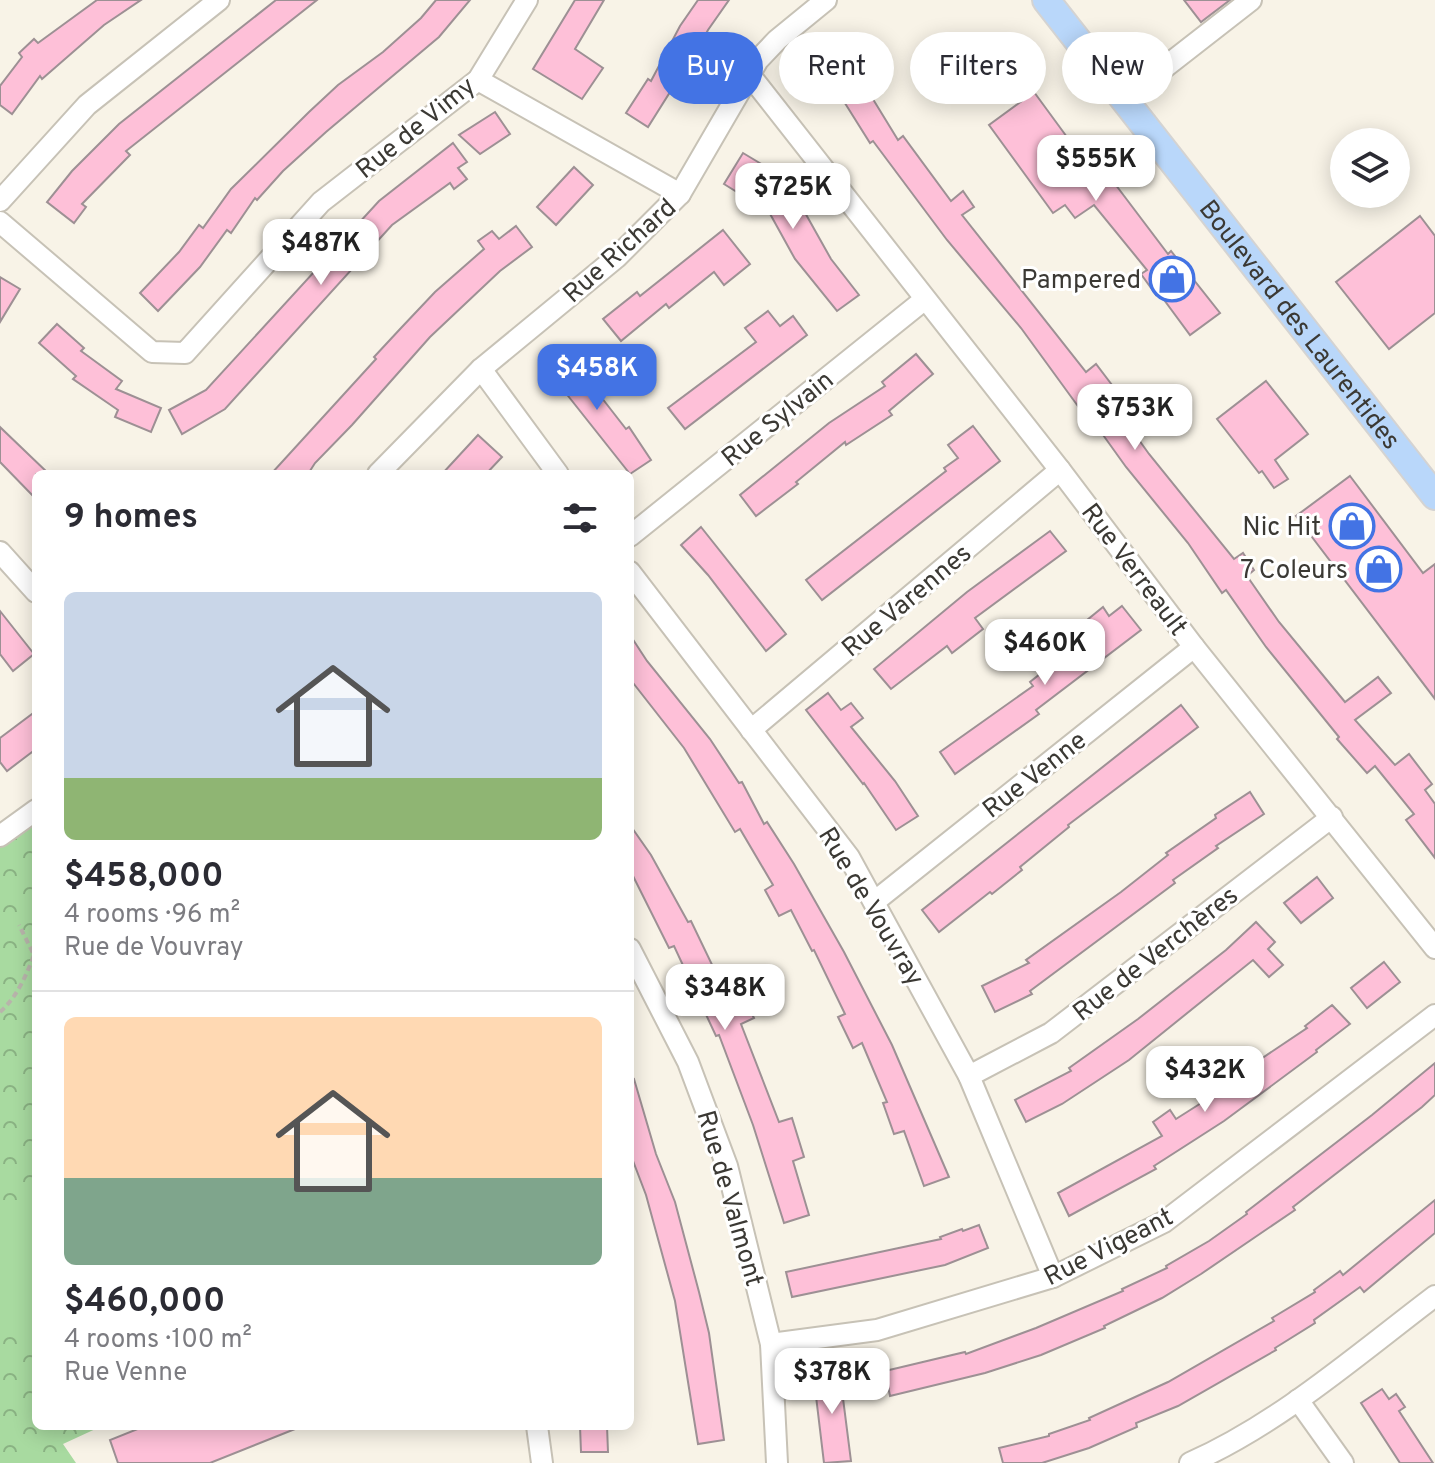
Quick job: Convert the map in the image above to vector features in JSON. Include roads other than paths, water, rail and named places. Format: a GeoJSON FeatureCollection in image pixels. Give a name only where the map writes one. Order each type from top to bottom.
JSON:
{"type":"FeatureCollection","features":[{"type":"Feature","properties":{"kind":"main road","name":"Boulevard des Laurentides"},"geometry":{"type":"LineString","coordinates":[[1046,0],[1071,32]]}},
{"type":"Feature","properties":{"kind":"main road","name":"Boulevard des Laurentides"},"geometry":{"type":"LineString","coordinates":[[1128,104],[1435,496]]}},
{"type":"Feature","properties":{"kind":"street"},"geometry":{"type":"LineString","coordinates":[[0,201],[87,105],[219,0]]}},
{"type":"Feature","properties":{"kind":"street","name":"Rue de Vimy"},"geometry":{"type":"LineString","coordinates":[[0,222],[152,352],[185,353],[321,202],[478,80],[527,0]]}},
{"type":"Feature","properties":{"kind":"street","name":"Rue Richard"},"geometry":{"type":"LineString","coordinates":[[763,55],[826,0]]}},
{"type":"Feature","properties":{"kind":"street"},"geometry":{"type":"LineString","coordinates":[[1173,61],[1251,0]]}},
{"type":"Feature","properties":{"kind":"street"},"geometry":{"type":"LineString","coordinates":[[478,80],[680,194]]}},
{"type":"Feature","properties":{"kind":"street","name":"Rue Verreault"},"geometry":{"type":"LineString","coordinates":[[763,92],[1060,470],[1194,647],[1435,948]]}},
{"type":"Feature","properties":{"kind":"street","name":"Rue Richard"},"geometry":{"type":"LineString","coordinates":[[382,470],[481,369],[617,257],[680,194],[732,104]]}},
{"type":"Feature","properties":{"kind":"street","name":"Rue Sylvain"},"geometry":{"type":"LineString","coordinates":[[634,533],[924,300]]}},
{"type":"Feature","properties":{"kind":"street"},"geometry":{"type":"LineString","coordinates":[[481,369],[555,470]]}},
{"type":"Feature","properties":{"kind":"street","name":"Rue Varennes"},"geometry":{"type":"LineString","coordinates":[[751,730],[1060,470]]}},
{"type":"Feature","properties":{"kind":"street"},"geometry":{"type":"LineString","coordinates":[[0,552],[32,588]]}},
{"type":"Feature","properties":{"kind":"street","name":"Rue de Vouvray"},"geometry":{"type":"LineString","coordinates":[[634,577],[849,857],[969,1076],[1053,1277]]}},
{"type":"Feature","properties":{"kind":"street","name":"Rue Venne"},"geometry":{"type":"LineString","coordinates":[[874,902],[1194,647]]}},
{"type":"Feature","properties":{"kind":"street"},"geometry":{"type":"LineString","coordinates":[[0,836],[32,813]]}},
{"type":"Feature","properties":{"kind":"street","name":"Rue de Verchères"},"geometry":{"type":"LineString","coordinates":[[969,1076],[1051,1033],[1332,817]]}},
{"type":"Feature","properties":{"kind":"street","name":"Rue de Valmont"},"geometry":{"type":"LineString","coordinates":[[634,957],[688,1062],[727,1166],[771,1344],[777,1463]]}},
{"type":"Feature","properties":{"kind":"street","name":"Rue Vigeant"},"geometry":{"type":"LineString","coordinates":[[771,1344],[877,1330],[1053,1277],[1164,1222],[1435,1015]]}},
{"type":"Feature","properties":{"kind":"street"},"geometry":{"type":"LineString","coordinates":[[1190,1463],[1222,1448],[1298,1400],[1435,1296]]}},
{"type":"Feature","properties":{"kind":"street"},"geometry":{"type":"LineString","coordinates":[[1298,1400],[1343,1463]]}},
{"type":"Feature","properties":{"kind":"street"},"geometry":{"type":"LineString","coordinates":[[538,1430],[542,1463]]}},
{"type":"Feature","properties":{"kind":"place","name":"Pampered"},"geometry":{"type":"Point","coordinates":[1172,279]}},
{"type":"Feature","properties":{"kind":"place","name":"Nic Hit"},"geometry":{"type":"Point","coordinates":[1352,526]}},
{"type":"Feature","properties":{"kind":"place","name":"7 Coleurs"},"geometry":{"type":"Point","coordinates":[1379,569]}}]}
